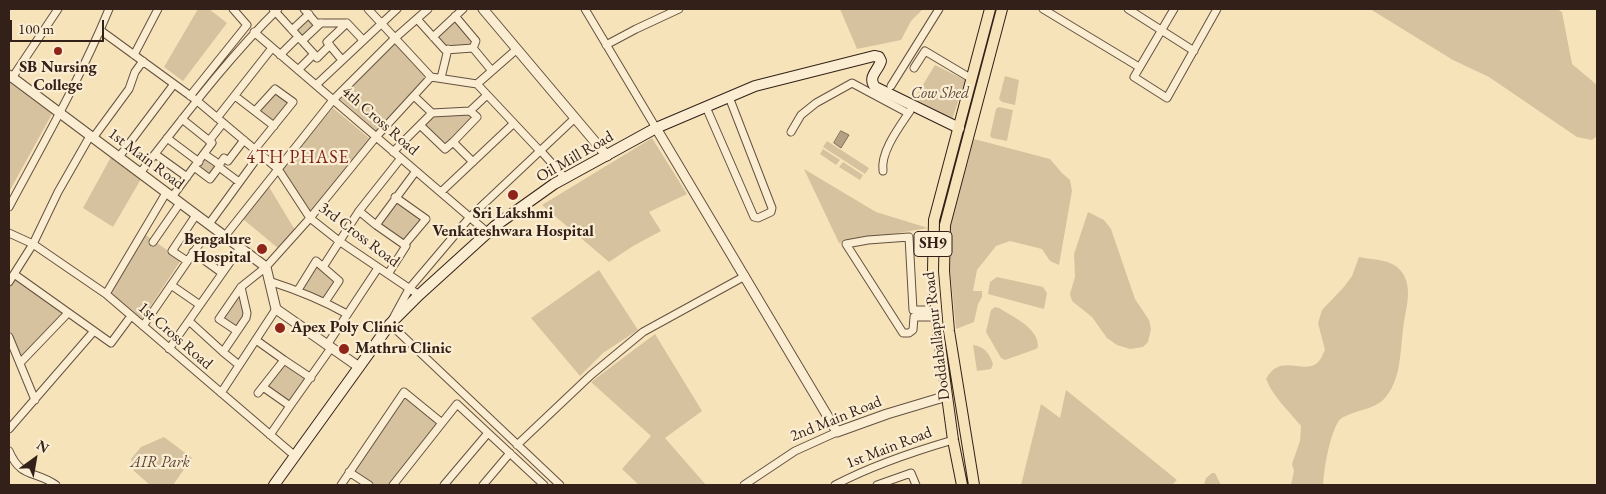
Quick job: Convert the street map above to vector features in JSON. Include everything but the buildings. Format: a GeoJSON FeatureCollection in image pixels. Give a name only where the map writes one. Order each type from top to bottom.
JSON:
{"type":"FeatureCollection","features":[{"type":"Feature","properties":{"kind":"main road","name":"Doddaballapur Road"},"geometry":{"type":"LineString","coordinates":[[962,485],[953,440],[939,337],[933,271],[934,220],[990,9]]}},
{"type":"Feature","properties":{"kind":"main road","name":"Doddaballapur Road"},"geometry":{"type":"LineString","coordinates":[[974,485],[950,335],[944,272],[945,225],[1002,9]]}},
{"type":"Feature","properties":{"kind":"main road","name":"Oil Mill Road"},"geometry":{"type":"LineString","coordinates":[[274,485],[390,324],[418,295],[487,232],[554,184],[656,128],[756,86],[876,56],[881,61],[872,79],[872,90]]}},
{"type":"Feature","properties":{"kind":"main road"},"geometry":{"type":"LineString","coordinates":[[872,90],[911,110],[959,128]]}},
{"type":"Feature","properties":{"kind":"main road"},"geometry":{"type":"LineString","coordinates":[[939,337],[950,335]]}},
{"type":"Feature","properties":{"kind":"street"},"geometry":{"type":"LineString","coordinates":[[10,76],[58,9]]}},
{"type":"Feature","properties":{"kind":"street"},"geometry":{"type":"LineString","coordinates":[[9,207],[59,112],[109,9]]}},
{"type":"Feature","properties":{"kind":"street"},"geometry":{"type":"LineString","coordinates":[[134,55],[158,9]]}},
{"type":"Feature","properties":{"kind":"street"},"geometry":{"type":"LineString","coordinates":[[140,173],[182,118],[193,98],[247,25],[233,9]]}},
{"type":"Feature","properties":{"kind":"street"},"geometry":{"type":"LineString","coordinates":[[368,9],[431,77],[477,84],[565,178]]}},
{"type":"Feature","properties":{"kind":"street"},"geometry":{"type":"LineString","coordinates":[[316,85],[397,9]]}},
{"type":"Feature","properties":{"kind":"street"},"geometry":{"type":"LineString","coordinates":[[225,236],[334,100],[395,38],[428,9]]}},
{"type":"Feature","properties":{"kind":"street"},"geometry":{"type":"LineString","coordinates":[[434,37],[463,9]]}},
{"type":"Feature","properties":{"kind":"street"},"geometry":{"type":"LineString","coordinates":[[483,9],[607,156]]}},
{"type":"Feature","properties":{"kind":"street"},"geometry":{"type":"LineString","coordinates":[[585,9],[837,432]]}},
{"type":"Feature","properties":{"kind":"street"},"geometry":{"type":"LineString","coordinates":[[606,45],[675,9]]}},
{"type":"Feature","properties":{"kind":"street"},"geometry":{"type":"LineString","coordinates":[[891,86],[939,9]]}},
{"type":"Feature","properties":{"kind":"street"},"geometry":{"type":"LineString","coordinates":[[1043,9],[1140,67]]}},
{"type":"Feature","properties":{"kind":"street"},"geometry":{"type":"LineString","coordinates":[[1128,9],[1194,51]]}},
{"type":"Feature","properties":{"kind":"street"},"geometry":{"type":"LineString","coordinates":[[1174,9],[1134,77],[1166,98],[1217,9]]}},
{"type":"Feature","properties":{"kind":"street"},"geometry":{"type":"LineString","coordinates":[[193,98],[275,10],[317,58],[330,45]]}},
{"type":"Feature","properties":{"kind":"street"},"geometry":{"type":"LineString","coordinates":[[292,30],[307,12],[316,22],[347,23],[363,40]]}},
{"type":"Feature","properties":{"kind":"street"},"geometry":{"type":"LineString","coordinates":[[456,16],[476,40],[473,48]]}},
{"type":"Feature","properties":{"kind":"street"},"geometry":{"type":"LineString","coordinates":[[417,19],[445,50],[473,48]]}},
{"type":"Feature","properties":{"kind":"street"},"geometry":{"type":"LineString","coordinates":[[280,55],[321,23]]}},
{"type":"Feature","properties":{"kind":"street"},"geometry":{"type":"LineString","coordinates":[[342,60],[327,42],[347,23]]}},
{"type":"Feature","properties":{"kind":"street","name":"3rd Cross Road"},"geometry":{"type":"LineString","coordinates":[[100,30],[193,98],[278,169],[310,218],[339,241],[418,295]]}},
{"type":"Feature","properties":{"kind":"street","name":"4th Cross Road"},"geometry":{"type":"LineString","coordinates":[[254,32],[487,232]]}},
{"type":"Feature","properties":{"kind":"street"},"geometry":{"type":"LineString","coordinates":[[209,141],[235,96],[272,48]]}},
{"type":"Feature","properties":{"kind":"street"},"geometry":{"type":"LineString","coordinates":[[473,48],[492,71]]}},
{"type":"Feature","properties":{"kind":"street"},"geometry":{"type":"LineString","coordinates":[[477,84],[517,49]]}},
{"type":"Feature","properties":{"kind":"street"},"geometry":{"type":"LineString","coordinates":[[441,78],[448,50]]}},
{"type":"Feature","properties":{"kind":"street"},"geometry":{"type":"LineString","coordinates":[[914,68],[925,51],[972,79]]}},
{"type":"Feature","properties":{"kind":"street"},"geometry":{"type":"LineString","coordinates":[[298,70],[314,54]]}},
{"type":"Feature","properties":{"kind":"street"},"geometry":{"type":"LineString","coordinates":[[9,282],[33,244],[58,192],[92,137],[129,89],[135,72],[143,61]]}},
{"type":"Feature","properties":{"kind":"street","name":"1st Main Road"},"geometry":{"type":"LineString","coordinates":[[10,76],[266,267]]}},
{"type":"Feature","properties":{"kind":"street"},"geometry":{"type":"LineString","coordinates":[[237,331],[219,319],[241,287],[266,267],[310,218],[376,137],[431,77]]}},
{"type":"Feature","properties":{"kind":"street"},"geometry":{"type":"LineString","coordinates":[[791,132],[801,114],[816,102],[852,83],[872,90]]}},
{"type":"Feature","properties":{"kind":"street"},"geometry":{"type":"LineString","coordinates":[[119,158],[174,84]]}},
{"type":"Feature","properties":{"kind":"street"},"geometry":{"type":"LineString","coordinates":[[209,224],[239,182],[274,126],[293,102],[275,89],[255,111]]}},
{"type":"Feature","properties":{"kind":"street"},"geometry":{"type":"LineString","coordinates":[[393,152],[432,113],[470,111],[487,95]]}},
{"type":"Feature","properties":{"kind":"street"},"geometry":{"type":"LineString","coordinates":[[235,96],[274,126]]}},
{"type":"Feature","properties":{"kind":"street"},"geometry":{"type":"LineString","coordinates":[[414,96],[432,113]]}},
{"type":"Feature","properties":{"kind":"street"},"geometry":{"type":"LineString","coordinates":[[706,107],[754,217],[758,218],[771,212],[772,208],[729,97]]}},
{"type":"Feature","properties":{"kind":"street"},"geometry":{"type":"LineString","coordinates":[[883,171],[882,164],[890,143],[911,110]]}},
{"type":"Feature","properties":{"kind":"street"},"geometry":{"type":"LineString","coordinates":[[420,125],[445,150],[477,117],[470,111]]}},
{"type":"Feature","properties":{"kind":"street"},"geometry":{"type":"LineString","coordinates":[[106,294],[169,195],[187,177],[212,144],[182,118]]}},
{"type":"Feature","properties":{"kind":"street"},"geometry":{"type":"LineString","coordinates":[[560,485],[390,324],[410,289],[470,217],[575,118]]}},
{"type":"Feature","properties":{"kind":"street"},"geometry":{"type":"LineString","coordinates":[[441,192],[514,124]]}},
{"type":"Feature","properties":{"kind":"street"},"geometry":{"type":"LineString","coordinates":[[167,138],[210,179],[224,158],[228,161],[244,140]]}},
{"type":"Feature","properties":{"kind":"street"},"geometry":{"type":"LineString","coordinates":[[453,142],[473,162]]}},
{"type":"Feature","properties":{"kind":"street"},"geometry":{"type":"LineString","coordinates":[[155,154],[187,177]]}},
{"type":"Feature","properties":{"kind":"street"},"geometry":{"type":"LineString","coordinates":[[204,154],[239,182]]}},
{"type":"Feature","properties":{"kind":"street"},"geometry":{"type":"LineString","coordinates":[[323,266],[359,211],[401,158]]}},
{"type":"Feature","properties":{"kind":"street"},"geometry":{"type":"LineString","coordinates":[[376,225],[416,171]]}},
{"type":"Feature","properties":{"kind":"street"},"geometry":{"type":"LineString","coordinates":[[388,274],[406,246],[404,245],[426,219],[395,197]]}},
{"type":"Feature","properties":{"kind":"street"},"geometry":{"type":"LineString","coordinates":[[154,242],[180,203]]}},
{"type":"Feature","properties":{"kind":"street"},"geometry":{"type":"LineString","coordinates":[[359,211],[404,245]]}},
{"type":"Feature","properties":{"kind":"street"},"geometry":{"type":"LineString","coordinates":[[187,261],[172,251],[196,215]]}},
{"type":"Feature","properties":{"kind":"street"},"geometry":{"type":"LineString","coordinates":[[9,233],[33,244]]}},
{"type":"Feature","properties":{"kind":"street"},"geometry":{"type":"LineString","coordinates":[[143,326],[200,243],[184,233]]}},
{"type":"Feature","properties":{"kind":"street"},"geometry":{"type":"LineString","coordinates":[[909,237],[914,314],[912,330],[909,334],[903,333],[846,244],[868,240],[909,237]]}},
{"type":"Feature","properties":{"kind":"street","name":"1st Cross Road"},"geometry":{"type":"LineString","coordinates":[[33,244],[106,294],[295,456]]}},
{"type":"Feature","properties":{"kind":"street"},"geometry":{"type":"LineString","coordinates":[[169,349],[240,248]]}},
{"type":"Feature","properties":{"kind":"street"},"geometry":{"type":"LineString","coordinates":[[193,252],[222,273]]}},
{"type":"Feature","properties":{"kind":"street"},"geometry":{"type":"LineString","coordinates":[[298,290],[316,261],[339,281],[325,302]]}},
{"type":"Feature","properties":{"kind":"street"},"geometry":{"type":"LineString","coordinates":[[266,267],[276,309],[358,367]]}},
{"type":"Feature","properties":{"kind":"street"},"geometry":{"type":"LineString","coordinates":[[270,434],[311,378],[347,314],[378,268]]}},
{"type":"Feature","properties":{"kind":"street"},"geometry":{"type":"LineString","coordinates":[[14,274],[110,342],[131,316]]}},
{"type":"Feature","properties":{"kind":"street"},"geometry":{"type":"LineString","coordinates":[[517,445],[591,376],[643,332],[745,276]]}},
{"type":"Feature","properties":{"kind":"street"},"geometry":{"type":"LineString","coordinates":[[269,281],[298,290],[347,314]]}},
{"type":"Feature","properties":{"kind":"street"},"geometry":{"type":"LineString","coordinates":[[171,285],[200,305]]}},
{"type":"Feature","properties":{"kind":"street"},"geometry":{"type":"LineString","coordinates":[[223,352],[246,318],[247,313],[241,287]]}},
{"type":"Feature","properties":{"kind":"street"},"geometry":{"type":"LineString","coordinates":[[221,393],[276,309]]}},
{"type":"Feature","properties":{"kind":"street"},"geometry":{"type":"LineString","coordinates":[[20,363],[68,313]]}},
{"type":"Feature","properties":{"kind":"street"},"geometry":{"type":"LineString","coordinates":[[914,314],[937,314]]}},
{"type":"Feature","properties":{"kind":"street"},"geometry":{"type":"LineString","coordinates":[[189,321],[239,365]]}},
{"type":"Feature","properties":{"kind":"street"},"geometry":{"type":"LineString","coordinates":[[9,430],[94,331]]}},
{"type":"Feature","properties":{"kind":"street"},"geometry":{"type":"LineString","coordinates":[[9,337],[35,400]]}},
{"type":"Feature","properties":{"kind":"street"},"geometry":{"type":"LineString","coordinates":[[256,340],[311,378]]}},
{"type":"Feature","properties":{"kind":"street"},"geometry":{"type":"LineString","coordinates":[[258,393],[284,360]]}},
{"type":"Feature","properties":{"kind":"street"},"geometry":{"type":"LineString","coordinates":[[263,387],[290,406]]}},
{"type":"Feature","properties":{"kind":"street"},"geometry":{"type":"LineString","coordinates":[[341,485],[404,392],[442,424]]}},
{"type":"Feature","properties":{"kind":"street","name":"2nd Main Road"},"geometry":{"type":"LineString","coordinates":[[744,485],[795,451],[837,432],[887,414],[947,396]]}},
{"type":"Feature","properties":{"kind":"street"},"geometry":{"type":"LineString","coordinates":[[394,485],[457,404],[544,485]]}},
{"type":"Feature","properties":{"kind":"street"},"geometry":{"type":"LineString","coordinates":[[444,485],[488,433]]}},
{"type":"Feature","properties":{"kind":"street","name":"1st Main Road"},"geometry":{"type":"LineString","coordinates":[[836,485],[860,472],[908,453],[953,440]]}},
{"type":"Feature","properties":{"kind":"street"},"geometry":{"type":"LineString","coordinates":[[9,452],[14,464],[24,472],[48,480],[56,485]]}},
{"type":"Feature","properties":{"kind":"street"},"geometry":{"type":"LineString","coordinates":[[483,485],[510,453]]}},
{"type":"Feature","properties":{"kind":"street"},"geometry":{"type":"LineString","coordinates":[[349,472],[369,485]]}},
{"type":"Feature","properties":{"kind":"street"},"geometry":{"type":"LineString","coordinates":[[877,485],[911,473],[916,485]]}},
{"type":"Feature","properties":{"kind":"green space"},"geometry":{"type":"Polygon","coordinates":[[[198,9],[209,9],[227,23],[183,81],[164,67],[198,9]]]}},
{"type":"Feature","properties":{"kind":"green space"},"geometry":{"type":"Polygon","coordinates":[[[840,9],[923,9],[911,21],[901,40],[857,49],[840,9]]]}},
{"type":"Feature","properties":{"kind":"green space"},"geometry":{"type":"Polygon","coordinates":[[[1370,9],[1557,9],[1562,12],[1572,64],[1597,85],[1597,136],[1592,140],[1577,137],[1489,77],[1453,60],[1370,9]]]}},
{"type":"Feature","properties":{"kind":"green space"},"geometry":{"type":"Polygon","coordinates":[[[308,17],[317,26],[304,39],[295,30],[308,17]]]}},
{"type":"Feature","properties":{"kind":"green space"},"geometry":{"type":"Polygon","coordinates":[[[455,20],[474,41],[471,47],[447,47],[437,36],[455,20]]]}},
{"type":"Feature","properties":{"kind":"green space"},"geometry":{"type":"Polygon","coordinates":[[[394,43],[429,78],[377,132],[340,99],[394,43]]]}},
{"type":"Feature","properties":{"kind":"green space","name":"Cow Shed"},"geometry":{"type":"Polygon","coordinates":[[[935,65],[965,80],[952,120],[912,103],[935,65]]]}},
{"type":"Feature","properties":{"kind":"green space"},"geometry":{"type":"Polygon","coordinates":[[[1005,76],[1019,80],[1015,105],[1002,102],[999,99],[1005,76]]]}},
{"type":"Feature","properties":{"kind":"green space"},"geometry":{"type":"Polygon","coordinates":[[[9,82],[52,114],[9,192],[9,82]]]}},
{"type":"Feature","properties":{"kind":"green space"},"geometry":{"type":"Polygon","coordinates":[[[275,91],[290,103],[274,123],[258,111],[275,91]]]}},
{"type":"Feature","properties":{"kind":"green space"},"geometry":{"type":"Polygon","coordinates":[[[999,107],[1013,110],[1007,141],[990,136],[996,109],[999,107]]]}},
{"type":"Feature","properties":{"kind":"green space"},"geometry":{"type":"Polygon","coordinates":[[[333,108],[370,139],[311,214],[282,170],[333,108]]]}},
{"type":"Feature","properties":{"kind":"green space"},"geometry":{"type":"Polygon","coordinates":[[[469,113],[474,118],[445,147],[422,125],[432,115],[469,113]]]}},
{"type":"Feature","properties":{"kind":"green space"},"geometry":{"type":"Polygon","coordinates":[[[652,138],[687,194],[649,212],[661,231],[609,262],[542,205],[652,138]]]}},
{"type":"Feature","properties":{"kind":"green space"},"geometry":{"type":"Polygon","coordinates":[[[974,139],[1050,159],[1070,180],[1072,191],[1059,265],[1050,261],[1042,249],[1010,241],[996,246],[977,270],[973,291],[982,291],[982,297],[978,304],[974,322],[956,329],[950,270],[951,225],[974,139]]]}},
{"type":"Feature","properties":{"kind":"green space"},"geometry":{"type":"Polygon","coordinates":[[[827,141],[869,168],[865,174],[823,147],[827,141]]]}},
{"type":"Feature","properties":{"kind":"green space"},"geometry":{"type":"Polygon","coordinates":[[[823,149],[840,160],[836,165],[820,154],[823,149]]]}},
{"type":"Feature","properties":{"kind":"green space"},"geometry":{"type":"Polygon","coordinates":[[[205,155],[219,165],[210,177],[196,167],[205,155]]]}},
{"type":"Feature","properties":{"kind":"green space"},"geometry":{"type":"Polygon","coordinates":[[[111,157],[141,179],[113,227],[83,208],[111,157]]]}},
{"type":"Feature","properties":{"kind":"green space"},"geometry":{"type":"Polygon","coordinates":[[[843,162],[863,175],[860,180],[839,167],[843,162]]]}},
{"type":"Feature","properties":{"kind":"green space"},"geometry":{"type":"Polygon","coordinates":[[[804,169],[876,212],[928,228],[839,243],[804,169]]]}},
{"type":"Feature","properties":{"kind":"green space"},"geometry":{"type":"Polygon","coordinates":[[[269,187],[295,230],[279,249],[243,219],[269,187]]]}},
{"type":"Feature","properties":{"kind":"green space"},"geometry":{"type":"Polygon","coordinates":[[[396,200],[423,220],[404,243],[379,225],[396,200]]]}},
{"type":"Feature","properties":{"kind":"green space"},"geometry":{"type":"Polygon","coordinates":[[[1088,212],[1104,220],[1111,229],[1135,299],[1149,320],[1151,329],[1148,342],[1143,347],[1130,349],[1117,345],[1107,338],[1092,317],[1072,301],[1070,294],[1075,277],[1074,254],[1088,212]]]}},
{"type":"Feature","properties":{"kind":"green space"},"geometry":{"type":"Polygon","coordinates":[[[143,233],[181,260],[142,319],[109,292],[143,233]]]}},
{"type":"Feature","properties":{"kind":"green space"},"geometry":{"type":"Polygon","coordinates":[[[1359,257],[1393,264],[1401,271],[1406,281],[1408,290],[1407,302],[1397,375],[1390,392],[1379,403],[1346,416],[1338,422],[1332,436],[1323,485],[1291,485],[1294,471],[1292,464],[1300,441],[1301,426],[1277,398],[1266,379],[1278,367],[1285,365],[1307,367],[1314,365],[1320,360],[1325,350],[1318,323],[1322,310],[1352,276],[1359,257]]]}},
{"type":"Feature","properties":{"kind":"green space"},"geometry":{"type":"Polygon","coordinates":[[[317,265],[336,281],[324,299],[302,288],[317,265]]]}},
{"type":"Feature","properties":{"kind":"green space"},"geometry":{"type":"Polygon","coordinates":[[[599,270],[638,330],[603,353],[580,376],[531,318],[599,270]]]}},
{"type":"Feature","properties":{"kind":"green space"},"geometry":{"type":"Polygon","coordinates":[[[14,274],[68,313],[20,363],[9,337],[9,282],[14,274]]]}},
{"type":"Feature","properties":{"kind":"green space"},"geometry":{"type":"Polygon","coordinates":[[[997,277],[1043,287],[1047,293],[1044,309],[988,294],[990,282],[997,277]]]}},
{"type":"Feature","properties":{"kind":"green space"},"geometry":{"type":"Polygon","coordinates":[[[240,291],[245,313],[237,328],[222,318],[240,291]]]}},
{"type":"Feature","properties":{"kind":"green space"},"geometry":{"type":"Polygon","coordinates":[[[995,307],[1018,319],[1030,329],[1037,340],[1038,347],[1005,360],[1001,358],[986,332],[991,310],[995,307]]]}},
{"type":"Feature","properties":{"kind":"green space"},"geometry":{"type":"Polygon","coordinates":[[[655,334],[702,411],[665,438],[706,485],[639,485],[622,469],[651,436],[591,382],[655,334]]]}},
{"type":"Feature","properties":{"kind":"green space"},"geometry":{"type":"Polygon","coordinates":[[[973,345],[980,347],[988,354],[993,364],[991,369],[977,371],[973,345]]]}},
{"type":"Feature","properties":{"kind":"green space"},"geometry":{"type":"Polygon","coordinates":[[[284,361],[309,377],[289,405],[264,387],[284,361]]]}},
{"type":"Feature","properties":{"kind":"green space"},"geometry":{"type":"Polygon","coordinates":[[[1066,390],[1177,480],[1172,485],[1021,485],[1041,404],[1060,418],[1066,390]]]}},
{"type":"Feature","properties":{"kind":"green space"},"geometry":{"type":"Polygon","coordinates":[[[404,392],[442,423],[393,485],[369,485],[349,472],[404,392]]]}},
{"type":"Feature","properties":{"kind":"green space","name":"AIR Park"},"geometry":{"type":"Polygon","coordinates":[[[164,437],[192,458],[173,485],[150,485],[134,471],[131,459],[141,447],[164,437]]]}},
{"type":"Feature","properties":{"kind":"green space"},"geometry":{"type":"Polygon","coordinates":[[[1215,473],[1221,485],[1204,485],[1206,478],[1215,473]]]}},
{"type":"Feature","properties":{"kind":"shaded area"},"geometry":{"type":"Polygon","coordinates":[[[841,131],[849,135],[841,148],[834,143],[841,131]]]}},
{"type":"Feature","properties":{"kind":"place","name":"SB Nursing College"},"geometry":{"type":"Point","coordinates":[58,51]}},
{"type":"Feature","properties":{"kind":"place","name":"Sri Lakshmi Venkateshwara Hospital"},"geometry":{"type":"Point","coordinates":[513,195]}},
{"type":"Feature","properties":{"kind":"place","name":"Bengalure Hospital"},"geometry":{"type":"Point","coordinates":[262,249]}},
{"type":"Feature","properties":{"kind":"place","name":"Apex Poly Clinic"},"geometry":{"type":"Point","coordinates":[280,328]}},
{"type":"Feature","properties":{"kind":"place","name":"Mathru Clinic"},"geometry":{"type":"Point","coordinates":[344,349]}},
{"type":"Feature","properties":{"kind":"district","name":"4TH PHASE"},"geometry":{"type":"Point","coordinates":[298,158]}}]}
